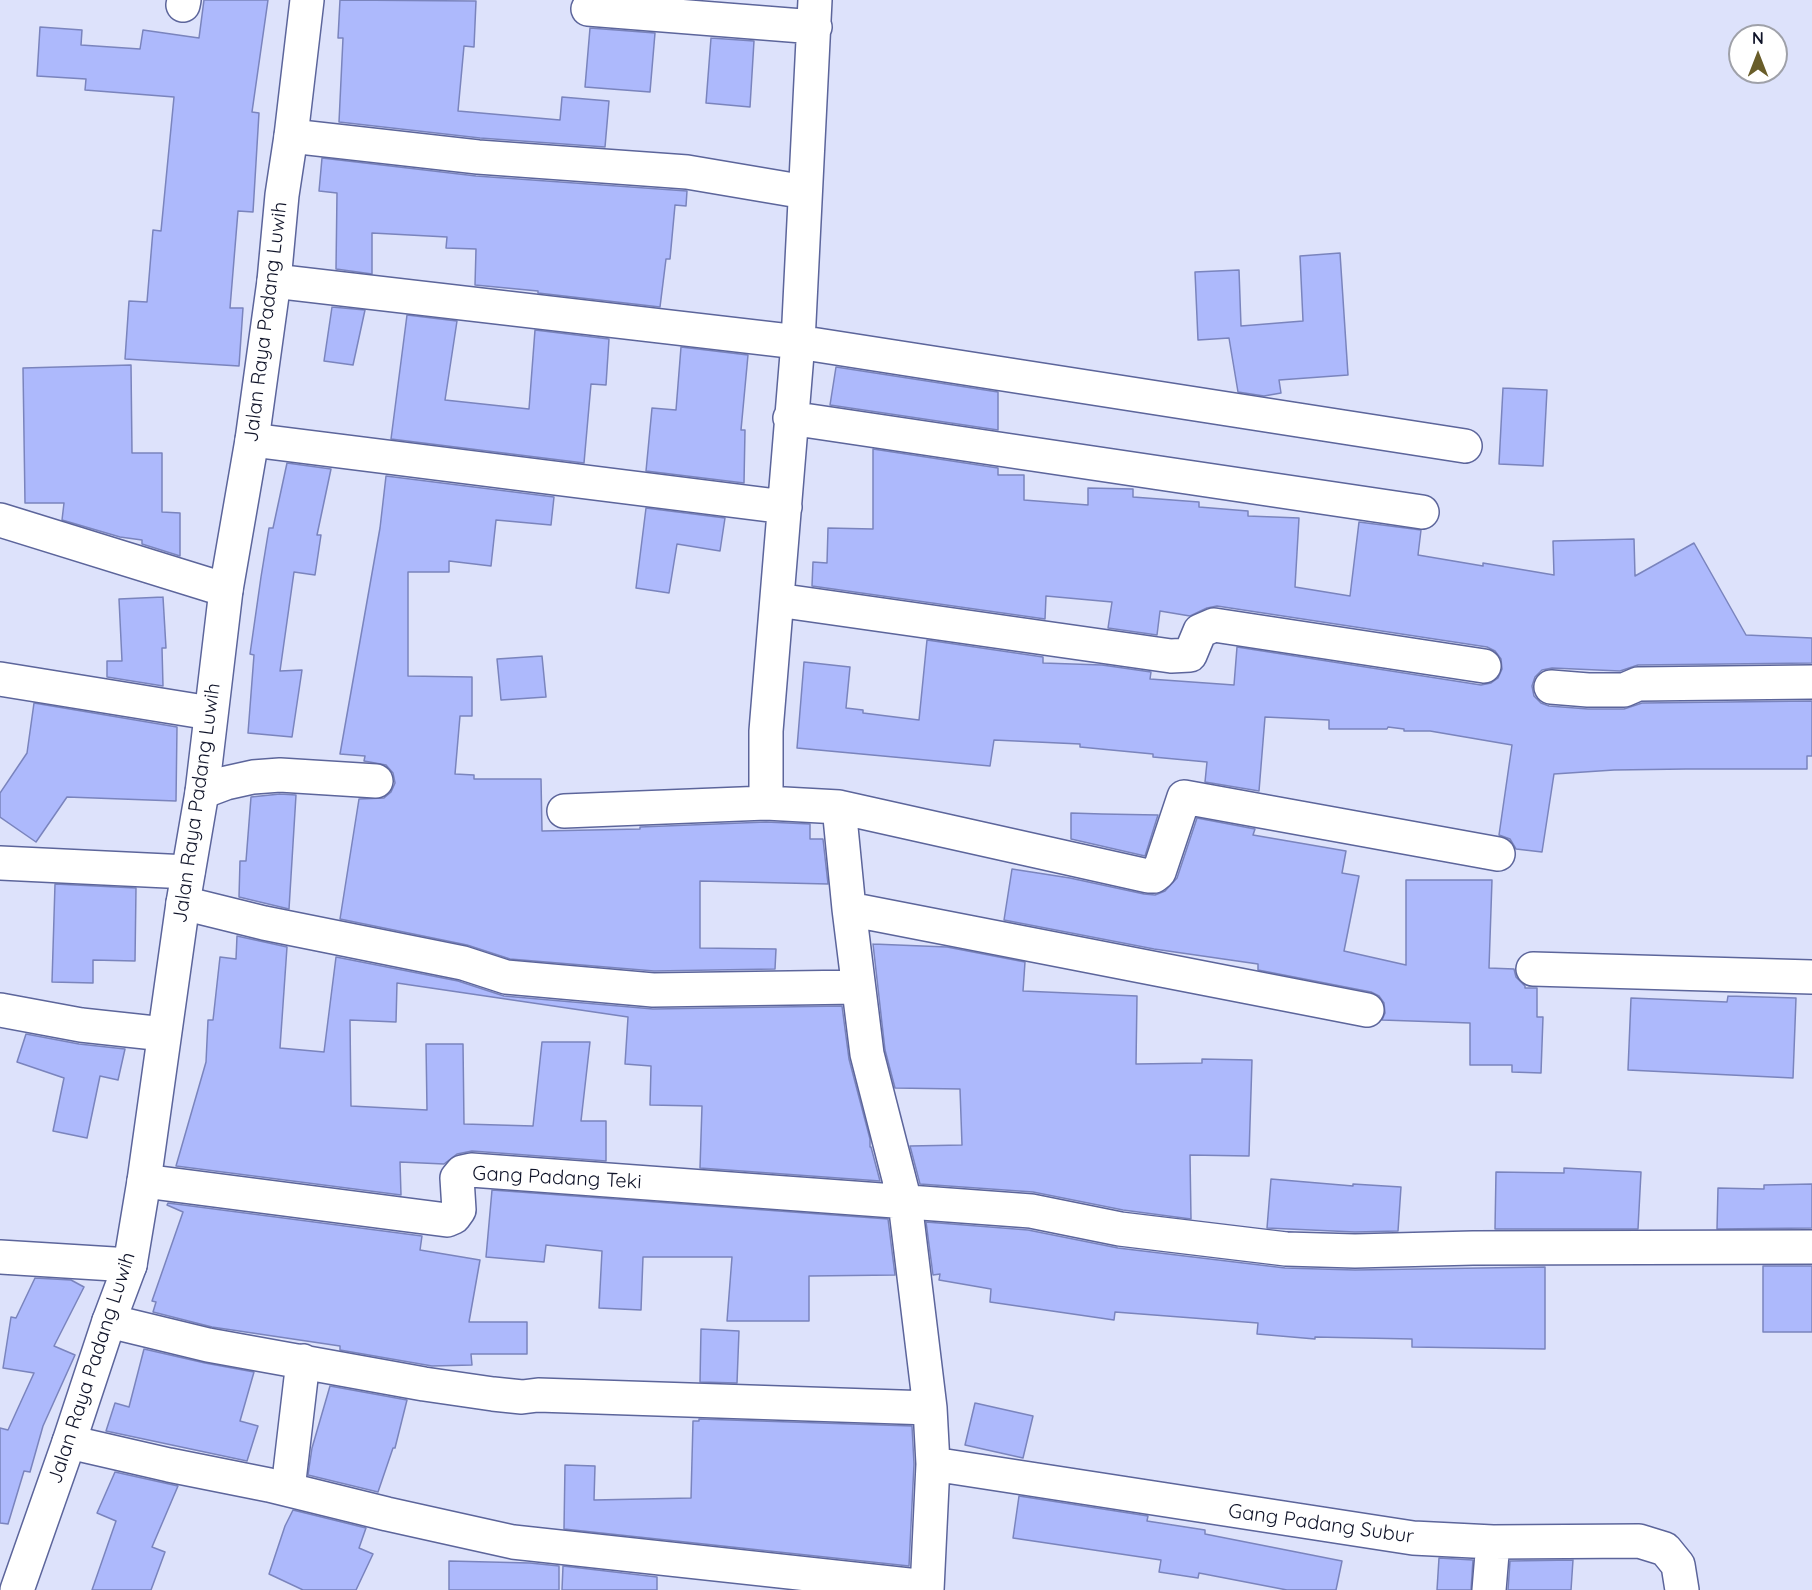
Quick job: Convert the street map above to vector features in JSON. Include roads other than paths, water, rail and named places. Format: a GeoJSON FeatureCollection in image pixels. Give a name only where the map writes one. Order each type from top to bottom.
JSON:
{"type":"FeatureCollection","features":[{"type":"Feature","properties":{"kind":"street","name":"Jalan Raya Padang Luwih"},"geometry":{"type":"LineString","coordinates":[[17,1590],[130,1265],[183,903],[202,792],[225,590],[252,440],[274,281],[282,195],[307,0]]}},
{"type":"Feature","properties":{"kind":"street"},"geometry":{"type":"LineString","coordinates":[[588,9],[815,14],[798,342],[766,731],[766,803]]}},
{"type":"Feature","properties":{"kind":"street"},"geometry":{"type":"LineString","coordinates":[[291,136],[478,158],[687,172],[805,192]]}},
{"type":"Feature","properties":{"kind":"street"},"geometry":{"type":"LineString","coordinates":[[274,281],[798,342],[1466,446]]}},
{"type":"Feature","properties":{"kind":"street"},"geometry":{"type":"LineString","coordinates":[[790,418],[1422,512]]}},
{"type":"Feature","properties":{"kind":"street"},"geometry":{"type":"LineString","coordinates":[[252,440],[785,507]]}},
{"type":"Feature","properties":{"kind":"street"},"geometry":{"type":"LineString","coordinates":[[0,520],[225,590]]}},
{"type":"Feature","properties":{"kind":"street"},"geometry":{"type":"LineString","coordinates":[[777,600],[1171,656],[1190,655],[1200,631],[1214,624],[1484,666]]}},
{"type":"Feature","properties":{"kind":"street"},"geometry":{"type":"LineString","coordinates":[[0,678],[210,713]]}},
{"type":"Feature","properties":{"kind":"street"},"geometry":{"type":"LineString","coordinates":[[1551,687],[1624,690],[1638,684],[1812,682]]}},
{"type":"Feature","properties":{"kind":"street"},"geometry":{"type":"LineString","coordinates":[[202,792],[226,783],[253,777],[280,776],[376,781]]}},
{"type":"Feature","properties":{"kind":"street"},"geometry":{"type":"LineString","coordinates":[[564,812],[766,803],[839,807],[1154,876],[1159,872],[1184,796],[1498,854]]}},
{"type":"Feature","properties":{"kind":"street"},"geometry":{"type":"LineString","coordinates":[[69,1442],[169,1466],[288,1489],[513,1542],[927,1588],[933,1464],[930,1408],[905,1202],[867,1054],[839,807]]}},
{"type":"Feature","properties":{"kind":"street"},"geometry":{"type":"LineString","coordinates":[[0,863],[188,872]]}},
{"type":"Feature","properties":{"kind":"street"},"geometry":{"type":"LineString","coordinates":[[183,903],[264,923],[463,963],[506,977],[653,990],[858,987]]}},
{"type":"Feature","properties":{"kind":"street"},"geometry":{"type":"LineString","coordinates":[[849,909],[1366,1010]]}},
{"type":"Feature","properties":{"kind":"street"},"geometry":{"type":"LineString","coordinates":[[1533,969],[1812,977]]}},
{"type":"Feature","properties":{"kind":"street"},"geometry":{"type":"LineString","coordinates":[[0,1010],[81,1025],[164,1034]]}},
{"type":"Feature","properties":{"kind":"street","name":"Gang Padang Teki"},"geometry":{"type":"LineString","coordinates":[[144,1181],[447,1220],[454,1217],[459,1210],[457,1178],[462,1172],[471,1170],[905,1202]]}},
{"type":"Feature","properties":{"kind":"street"},"geometry":{"type":"LineString","coordinates":[[905,1202],[1031,1211],[1120,1229],[1286,1249],[1366,1251],[1485,1248],[1812,1247]]}},
{"type":"Feature","properties":{"kind":"street"},"geometry":{"type":"LineString","coordinates":[[0,1257],[130,1265]]}},
{"type":"Feature","properties":{"kind":"street"},"geometry":{"type":"LineString","coordinates":[[109,1321],[208,1345],[424,1384],[522,1396],[930,1408]]}},
{"type":"Feature","properties":{"kind":"street"},"geometry":{"type":"LineString","coordinates":[[288,1489],[303,1361]]}},
{"type":"Feature","properties":{"kind":"street","name":"Gang Padang Subur"},"geometry":{"type":"LineString","coordinates":[[933,1464],[1413,1538],[1493,1542],[1639,1541],[1665,1549],[1678,1565],[1682,1590]]}},
{"type":"Feature","properties":{"kind":"street"},"geometry":{"type":"LineString","coordinates":[[1489,1590],[1493,1542]]}}]}
